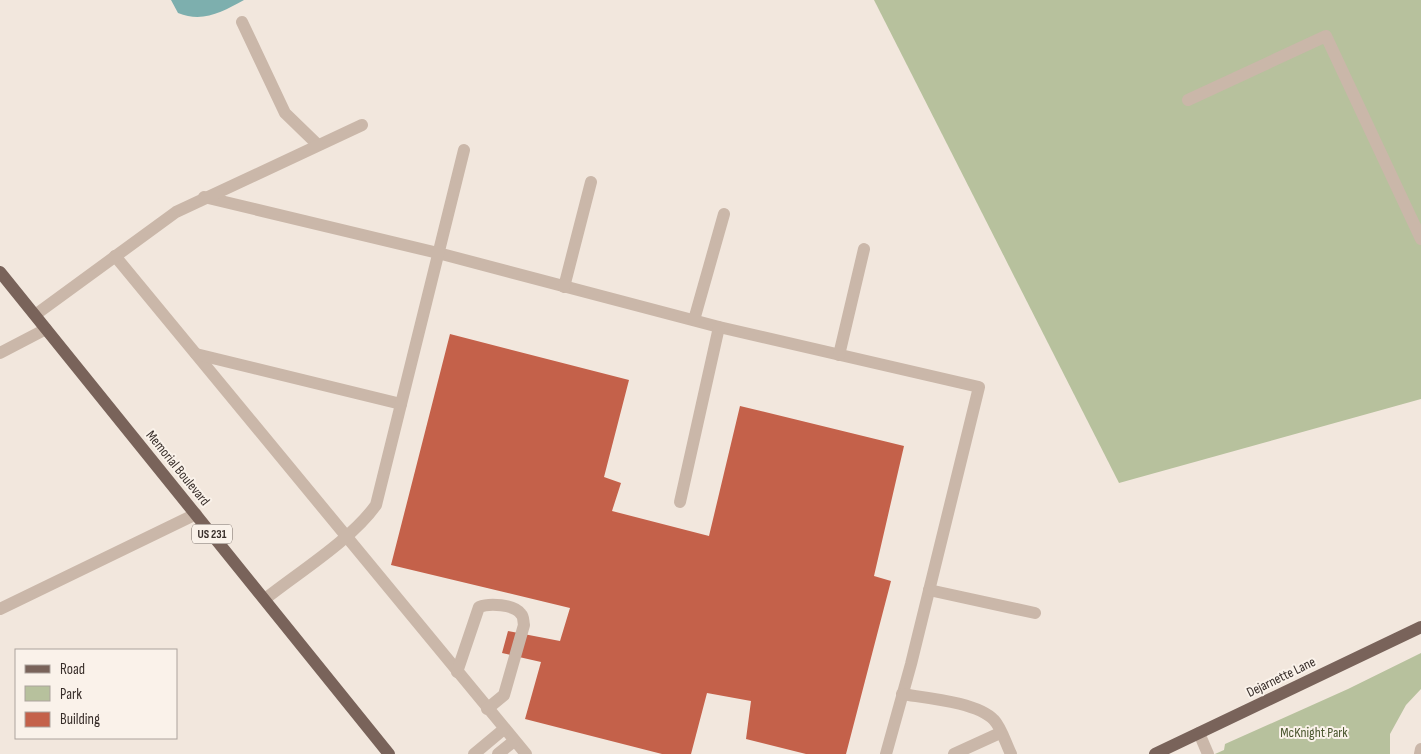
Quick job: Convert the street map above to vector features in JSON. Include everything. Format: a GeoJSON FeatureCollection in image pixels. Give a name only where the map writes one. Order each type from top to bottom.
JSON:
{"type":"FeatureCollection","features":[{"type":"Feature","properties":{"kind":"main road","name":"Memorial Boulevard"},"geometry":{"type":"LineString","coordinates":[[0,272],[390,754]]}},
{"type":"Feature","properties":{"kind":"main road","name":"Dejarnette Lane"},"geometry":{"type":"LineString","coordinates":[[1155,754],[1420,632]]}},
{"type":"Feature","properties":{"kind":"street"},"geometry":{"type":"LineString","coordinates":[[242,22],[285,114],[318,145]]}},
{"type":"Feature","properties":{"kind":"street"},"geometry":{"type":"LineString","coordinates":[[1188,100],[1326,36],[1421,239]]}},
{"type":"Feature","properties":{"kind":"street"},"geometry":{"type":"LineString","coordinates":[[35,315],[176,212],[204,197],[362,125]]}},
{"type":"Feature","properties":{"kind":"street"},"geometry":{"type":"LineString","coordinates":[[265,598],[347,536],[367,517],[376,505],[464,150]]}},
{"type":"Feature","properties":{"kind":"street"},"geometry":{"type":"LineString","coordinates":[[564,287],[591,182]]}},
{"type":"Feature","properties":{"kind":"street"},"geometry":{"type":"LineString","coordinates":[[204,197],[438,254],[719,327],[979,387],[886,754]]}},
{"type":"Feature","properties":{"kind":"street"},"geometry":{"type":"LineString","coordinates":[[694,320],[724,214]]}},
{"type":"Feature","properties":{"kind":"street"},"geometry":{"type":"LineString","coordinates":[[839,355],[864,249]]}},
{"type":"Feature","properties":{"kind":"street"},"geometry":{"type":"LineString","coordinates":[[115,256],[526,754]]}},
{"type":"Feature","properties":{"kind":"street"},"geometry":{"type":"LineString","coordinates":[[680,502],[719,327]]}},
{"type":"Feature","properties":{"kind":"street"},"geometry":{"type":"LineString","coordinates":[[0,353],[46,329]]}},
{"type":"Feature","properties":{"kind":"street"},"geometry":{"type":"LineString","coordinates":[[196,354],[401,404]]}},
{"type":"Feature","properties":{"kind":"street"},"geometry":{"type":"LineString","coordinates":[[0,609],[196,514]]}},
{"type":"Feature","properties":{"kind":"street"},"geometry":{"type":"LineString","coordinates":[[929,590],[1034,613]]}},
{"type":"Feature","properties":{"kind":"street"},"geometry":{"type":"LineString","coordinates":[[457,672],[479,607],[488,604],[518,610],[523,616],[524,625],[504,695],[487,709]]}},
{"type":"Feature","properties":{"kind":"street"},"geometry":{"type":"LineString","coordinates":[[902,694],[946,702],[985,712],[996,721],[1011,754]]}},
{"type":"Feature","properties":{"kind":"street"},"geometry":{"type":"LineString","coordinates":[[474,754],[504,729]]}},
{"type":"Feature","properties":{"kind":"street"},"geometry":{"type":"LineString","coordinates":[[954,754],[1000,733]]}},
{"type":"Feature","properties":{"kind":"street"},"geometry":{"type":"LineString","coordinates":[[1199,733],[1208,754]]}},
{"type":"Feature","properties":{"kind":"street"},"geometry":{"type":"LineString","coordinates":[[498,754],[514,741]]}},
{"type":"Feature","properties":{"kind":"street"},"geometry":{"type":"LineString","coordinates":[[1420,754],[1421,750]]}},
{"type":"Feature","properties":{"kind":"green space"},"geometry":{"type":"Polygon","coordinates":[[[874,0],[1421,0],[1421,399],[1119,483],[874,0]]]}},
{"type":"Feature","properties":{"kind":"green space","name":"McKnight Park"},"geometry":{"type":"Polygon","coordinates":[[[1421,653],[1421,689],[1406,705],[1390,734],[1390,754],[1215,754],[1224,750],[1225,744],[1348,689],[1421,653]]]}},
{"type":"Feature","properties":{"kind":"water"},"geometry":{"type":"Polygon","coordinates":[[[171,0],[244,0],[212,15],[196,17],[178,13],[171,0]]]}},
{"type":"Feature","properties":{"kind":"building"},"geometry":{"type":"Polygon","coordinates":[[[450,334],[629,380],[604,477],[621,483],[612,511],[709,536],[740,406],[904,446],[874,576],[891,581],[846,754],[806,754],[746,739],[751,701],[707,693],[691,754],[662,754],[525,719],[541,662],[502,653],[508,631],[560,641],[570,608],[391,565],[450,334]]]}}]}
